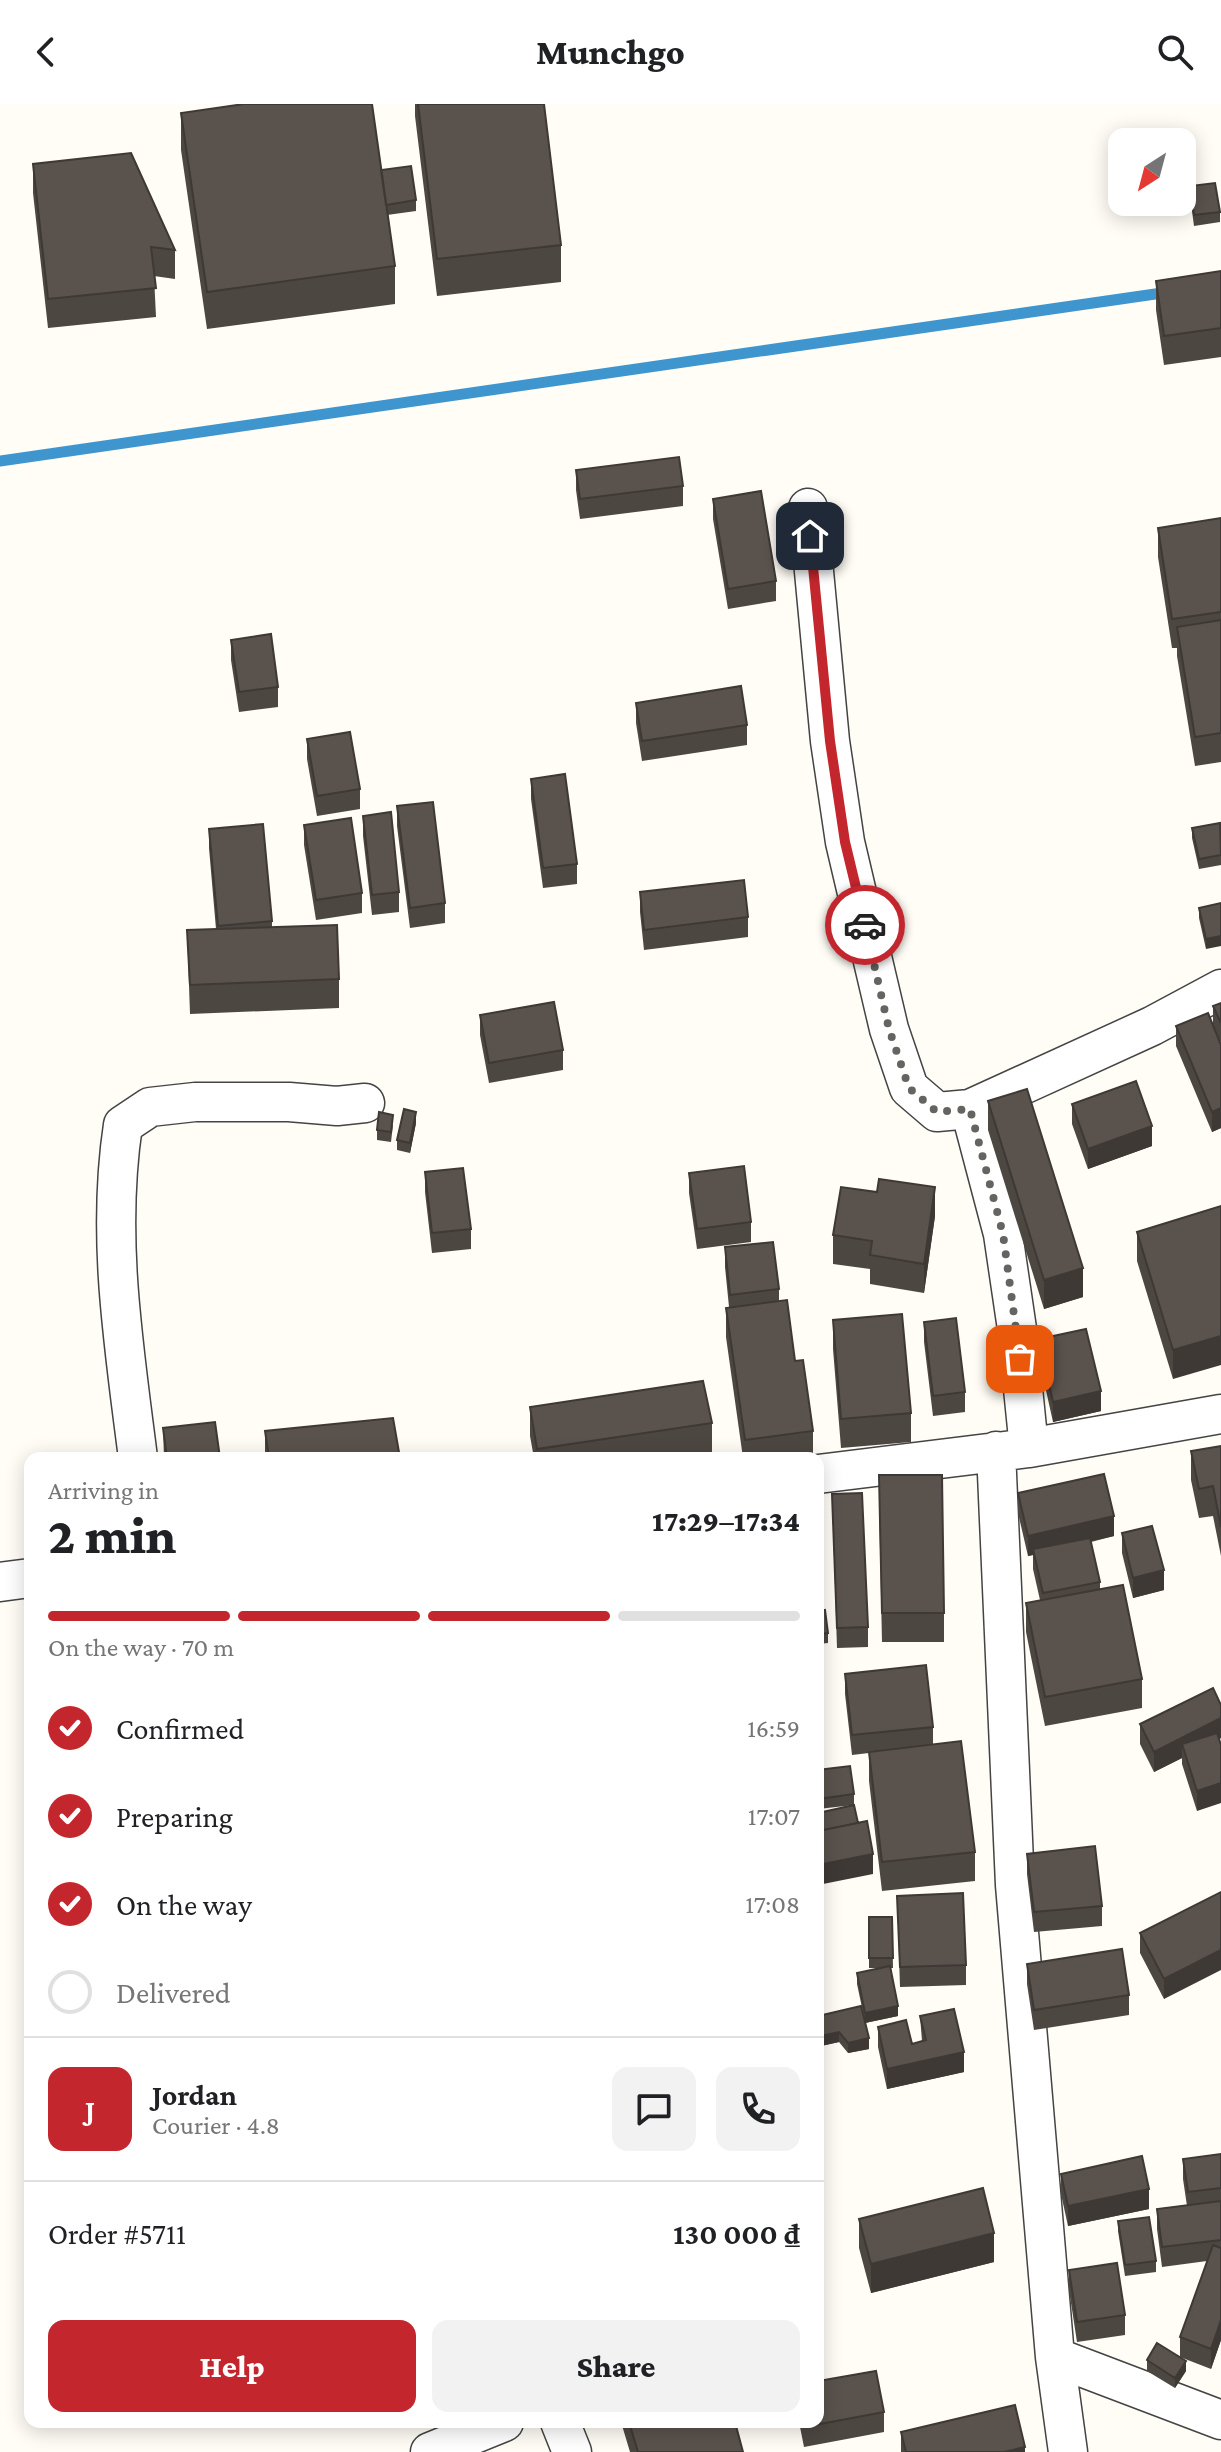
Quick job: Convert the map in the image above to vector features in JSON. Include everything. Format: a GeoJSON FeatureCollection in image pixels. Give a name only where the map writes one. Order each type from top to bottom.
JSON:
{"type":"FeatureCollection","features":[{"type":"Feature","properties":{"kind":"street"},"geometry":{"type":"LineString","coordinates":[[808,508],[830,741],[845,842],[889,1029],[909,1088],[937,1112],[970,1109],[1152,1026],[1221,989]]}},
{"type":"Feature","properties":{"kind":"street"},"geometry":{"type":"LineString","coordinates":[[137,1452],[119,1307],[115,1248],[116,1170],[123,1125],[150,1107],[195,1102],[289,1102],[337,1106],[365,1103]]}},
{"type":"Feature","properties":{"kind":"street"},"geometry":{"type":"LineString","coordinates":[[970,1109],[1003,1234],[1017,1329],[1012,1450],[1015,1885],[1055,2357],[1068,2452]]}},
{"type":"Feature","properties":{"kind":"street"},"geometry":{"type":"LineString","coordinates":[[824,1473],[1012,1450],[1221,1414]]}},
{"type":"Feature","properties":{"kind":"street"},"geometry":{"type":"LineString","coordinates":[[0,1582],[24,1579]]}},
{"type":"Feature","properties":{"kind":"street"},"geometry":{"type":"LineString","coordinates":[[1055,2357],[1221,2420]]}},
{"type":"Feature","properties":{"kind":"street"},"geometry":{"type":"LineString","coordinates":[[430,2452],[489,2428]]}},
{"type":"Feature","properties":{"kind":"street"},"geometry":{"type":"LineString","coordinates":[[562,2428],[572,2452]]}},
{"type":"Feature","properties":{"kind":"building"},"geometry":{"type":"Polygon","coordinates":[[[244,104],[372,104],[395,266],[207,292],[181,113],[244,104]]]}},
{"type":"Feature","properties":{"kind":"building"},"geometry":{"type":"Polygon","coordinates":[[[418,104],[544,104],[561,245],[437,259],[418,104]]]}},
{"type":"Feature","properties":{"kind":"building"},"geometry":{"type":"Polygon","coordinates":[[[131,153],[175,250],[151,247],[156,288],[48,299],[33,164],[131,153]]]}},
{"type":"Feature","properties":{"kind":"building"},"geometry":{"type":"Polygon","coordinates":[[[411,166],[416,200],[386,205],[381,170],[411,166]]]}},
{"type":"Feature","properties":{"kind":"building"},"geometry":{"type":"Polygon","coordinates":[[[1215,183],[1220,212],[1196,215],[1196,185],[1215,183]]]}},
{"type":"Feature","properties":{"kind":"building"},"geometry":{"type":"Polygon","coordinates":[[[1221,271],[1221,328],[1164,336],[1156,281],[1221,271]]]}},
{"type":"Feature","properties":{"kind":"building"},"geometry":{"type":"Polygon","coordinates":[[[679,457],[683,486],[580,499],[576,470],[679,457]]]}},
{"type":"Feature","properties":{"kind":"building"},"geometry":{"type":"Polygon","coordinates":[[[761,491],[776,581],[728,589],[713,499],[761,491]]]}},
{"type":"Feature","properties":{"kind":"building"},"geometry":{"type":"Polygon","coordinates":[[[1221,518],[1221,612],[1172,619],[1158,528],[1221,518]]]}},
{"type":"Feature","properties":{"kind":"building"},"geometry":{"type":"Polygon","coordinates":[[[1221,620],[1221,733],[1195,737],[1177,627],[1221,620]]]}},
{"type":"Feature","properties":{"kind":"building"},"geometry":{"type":"Polygon","coordinates":[[[271,634],[278,687],[239,692],[231,640],[271,634]]]}},
{"type":"Feature","properties":{"kind":"building"},"geometry":{"type":"Polygon","coordinates":[[[741,686],[747,725],[642,741],[636,703],[741,686]]]}},
{"type":"Feature","properties":{"kind":"building"},"geometry":{"type":"Polygon","coordinates":[[[350,732],[360,789],[317,796],[307,739],[350,732]]]}},
{"type":"Feature","properties":{"kind":"building"},"geometry":{"type":"Polygon","coordinates":[[[565,774],[577,864],[543,868],[531,779],[565,774]]]}},
{"type":"Feature","properties":{"kind":"building"},"geometry":{"type":"Polygon","coordinates":[[[433,802],[445,903],[410,908],[397,806],[433,802]]]}},
{"type":"Feature","properties":{"kind":"building"},"geometry":{"type":"Polygon","coordinates":[[[391,812],[399,892],[372,895],[363,816],[391,812]]]}},
{"type":"Feature","properties":{"kind":"building"},"geometry":{"type":"Polygon","coordinates":[[[351,818],[362,893],[316,900],[304,825],[351,818]]]}},
{"type":"Feature","properties":{"kind":"building"},"geometry":{"type":"Polygon","coordinates":[[[1220,823],[1221,855],[1199,859],[1192,828],[1220,823]]]}},
{"type":"Feature","properties":{"kind":"building"},"geometry":{"type":"Polygon","coordinates":[[[263,824],[272,921],[218,926],[209,829],[263,824]]]}},
{"type":"Feature","properties":{"kind":"building"},"geometry":{"type":"Polygon","coordinates":[[[744,880],[748,917],[644,930],[640,892],[744,880]]]}},
{"type":"Feature","properties":{"kind":"building"},"geometry":{"type":"Polygon","coordinates":[[[1221,903],[1221,936],[1206,939],[1199,908],[1221,903]]]}},
{"type":"Feature","properties":{"kind":"building"},"geometry":{"type":"Polygon","coordinates":[[[337,925],[339,979],[190,985],[187,930],[337,925]]]}},
{"type":"Feature","properties":{"kind":"building"},"geometry":{"type":"Polygon","coordinates":[[[554,1002],[563,1050],[489,1063],[480,1015],[554,1002]]]}},
{"type":"Feature","properties":{"kind":"building"},"geometry":{"type":"Polygon","coordinates":[[[1221,1003],[1221,1023],[1213,1006],[1221,1003]]]}},
{"type":"Feature","properties":{"kind":"building"},"geometry":{"type":"Polygon","coordinates":[[[1208,1013],[1221,1045],[1221,1108],[1212,1112],[1176,1026],[1208,1013]]]}},
{"type":"Feature","properties":{"kind":"building"},"geometry":{"type":"Polygon","coordinates":[[[1136,1081],[1152,1126],[1088,1149],[1072,1104],[1136,1081]]]}},
{"type":"Feature","properties":{"kind":"building"},"geometry":{"type":"Polygon","coordinates":[[[1027,1089],[1083,1268],[1044,1280],[988,1101],[1027,1089]]]}},
{"type":"Feature","properties":{"kind":"building"},"geometry":{"type":"Polygon","coordinates":[[[404,1109],[416,1112],[410,1143],[397,1140],[404,1109]]]}},
{"type":"Feature","properties":{"kind":"building"},"geometry":{"type":"Polygon","coordinates":[[[379,1112],[393,1115],[391,1132],[377,1130],[379,1112]]]}},
{"type":"Feature","properties":{"kind":"building"},"geometry":{"type":"Polygon","coordinates":[[[744,1166],[751,1222],[697,1229],[689,1173],[744,1166]]]}},
{"type":"Feature","properties":{"kind":"building"},"geometry":{"type":"Polygon","coordinates":[[[463,1168],[471,1229],[432,1233],[425,1172],[463,1168]]]}},
{"type":"Feature","properties":{"kind":"building"},"geometry":{"type":"Polygon","coordinates":[[[879,1179],[935,1187],[924,1264],[870,1255],[872,1241],[833,1235],[841,1187],[877,1192],[879,1179]]]}},
{"type":"Feature","properties":{"kind":"building"},"geometry":{"type":"Polygon","coordinates":[[[1221,1206],[1221,1336],[1173,1350],[1137,1232],[1221,1206]]]}},
{"type":"Feature","properties":{"kind":"building"},"geometry":{"type":"Polygon","coordinates":[[[773,1242],[779,1289],[730,1295],[725,1247],[773,1242]]]}},
{"type":"Feature","properties":{"kind":"building"},"geometry":{"type":"Polygon","coordinates":[[[787,1300],[795,1361],[803,1360],[813,1431],[745,1440],[726,1308],[787,1300]]]}},
{"type":"Feature","properties":{"kind":"building"},"geometry":{"type":"Polygon","coordinates":[[[902,1314],[911,1413],[841,1419],[833,1320],[902,1314]]]}},
{"type":"Feature","properties":{"kind":"building"},"geometry":{"type":"Polygon","coordinates":[[[956,1318],[965,1392],[933,1396],[924,1322],[956,1318]]]}},
{"type":"Feature","properties":{"kind":"building"},"geometry":{"type":"Polygon","coordinates":[[[1086,1329],[1101,1391],[1053,1402],[1039,1339],[1086,1329]]]}},
{"type":"Feature","properties":{"kind":"building"},"geometry":{"type":"Polygon","coordinates":[[[703,1381],[712,1423],[537,1449],[530,1407],[703,1381]]]}},
{"type":"Feature","properties":{"kind":"building"},"geometry":{"type":"Polygon","coordinates":[[[393,1418],[399,1452],[268,1452],[265,1431],[393,1418]]]}},
{"type":"Feature","properties":{"kind":"building"},"geometry":{"type":"Polygon","coordinates":[[[215,1422],[219,1452],[166,1452],[163,1428],[215,1422]]]}},
{"type":"Feature","properties":{"kind":"building"},"geometry":{"type":"Polygon","coordinates":[[[1221,1446],[1221,1527],[1213,1486],[1199,1489],[1191,1451],[1221,1446]]]}},
{"type":"Feature","properties":{"kind":"building"},"geometry":{"type":"Polygon","coordinates":[[[1104,1474],[1114,1516],[1028,1536],[1018,1493],[1104,1474]]]}},
{"type":"Feature","properties":{"kind":"building"},"geometry":{"type":"Polygon","coordinates":[[[879,1475],[942,1475],[944,1613],[882,1613],[879,1475]]]}},
{"type":"Feature","properties":{"kind":"building"},"geometry":{"type":"Polygon","coordinates":[[[862,1493],[868,1627],[837,1628],[832,1494],[862,1493]]]}},
{"type":"Feature","properties":{"kind":"building"},"geometry":{"type":"Polygon","coordinates":[[[1152,1526],[1164,1570],[1133,1578],[1122,1533],[1152,1526]]]}},
{"type":"Feature","properties":{"kind":"building"},"geometry":{"type":"Polygon","coordinates":[[[1090,1538],[1100,1582],[1043,1593],[1033,1549],[1090,1538]]]}},
{"type":"Feature","properties":{"kind":"building"},"geometry":{"type":"Polygon","coordinates":[[[1123,1585],[1142,1679],[1045,1697],[1026,1603],[1123,1585]]]}},
{"type":"Feature","properties":{"kind":"building"},"geometry":{"type":"Polygon","coordinates":[[[824,1610],[828,1633],[824,1633],[824,1610]]]}},
{"type":"Feature","properties":{"kind":"building"},"geometry":{"type":"Polygon","coordinates":[[[926,1665],[933,1727],[852,1735],[845,1674],[926,1665]]]}},
{"type":"Feature","properties":{"kind":"building"},"geometry":{"type":"Polygon","coordinates":[[[1213,1688],[1221,1705],[1221,1718],[1154,1752],[1140,1724],[1213,1688]]]}},
{"type":"Feature","properties":{"kind":"building"},"geometry":{"type":"Polygon","coordinates":[[[1217,1733],[1221,1745],[1221,1783],[1197,1791],[1182,1744],[1217,1733]]]}},
{"type":"Feature","properties":{"kind":"building"},"geometry":{"type":"Polygon","coordinates":[[[961,1741],[975,1852],[882,1862],[869,1752],[961,1741]]]}},
{"type":"Feature","properties":{"kind":"building"},"geometry":{"type":"Polygon","coordinates":[[[850,1766],[854,1794],[824,1798],[824,1769],[850,1766]]]}},
{"type":"Feature","properties":{"kind":"building"},"geometry":{"type":"Polygon","coordinates":[[[854,1805],[858,1823],[824,1830],[824,1812],[854,1805]]]}},
{"type":"Feature","properties":{"kind":"building"},"geometry":{"type":"Polygon","coordinates":[[[867,1821],[873,1854],[824,1864],[824,1830],[867,1821]]]}},
{"type":"Feature","properties":{"kind":"building"},"geometry":{"type":"Polygon","coordinates":[[[1095,1846],[1102,1906],[1034,1912],[1027,1854],[1095,1846]]]}},
{"type":"Feature","properties":{"kind":"building"},"geometry":{"type":"Polygon","coordinates":[[[1221,1892],[1221,1950],[1164,1979],[1140,1933],[1221,1892]]]}},
{"type":"Feature","properties":{"kind":"building"},"geometry":{"type":"Polygon","coordinates":[[[963,1893],[966,1965],[900,1967],[897,1896],[963,1893]]]}},
{"type":"Feature","properties":{"kind":"building"},"geometry":{"type":"Polygon","coordinates":[[[869,1917],[892,1917],[893,1958],[869,1958],[869,1917]]]}},
{"type":"Feature","properties":{"kind":"building"},"geometry":{"type":"Polygon","coordinates":[[[1122,1949],[1129,1995],[1034,2010],[1027,1964],[1122,1949]]]}},
{"type":"Feature","properties":{"kind":"building"},"geometry":{"type":"Polygon","coordinates":[[[890,1966],[898,2006],[865,2013],[857,1973],[890,1966]]]}},
{"type":"Feature","properties":{"kind":"building"},"geometry":{"type":"Polygon","coordinates":[[[861,2006],[869,2038],[848,2043],[839,2032],[824,2035],[824,2015],[861,2006]]]}},
{"type":"Feature","properties":{"kind":"building"},"geometry":{"type":"Polygon","coordinates":[[[954,2009],[964,2052],[887,2069],[878,2027],[906,2020],[912,2044],[926,2040],[920,2016],[954,2009]]]}},
{"type":"Feature","properties":{"kind":"building"},"geometry":{"type":"Polygon","coordinates":[[[1221,2154],[1221,2188],[1188,2192],[1183,2159],[1221,2154]]]}},
{"type":"Feature","properties":{"kind":"building"},"geometry":{"type":"Polygon","coordinates":[[[1142,2156],[1149,2189],[1068,2206],[1061,2174],[1142,2156]]]}},
{"type":"Feature","properties":{"kind":"building"},"geometry":{"type":"Polygon","coordinates":[[[983,2188],[994,2233],[871,2264],[859,2219],[983,2188]]]}},
{"type":"Feature","properties":{"kind":"building"},"geometry":{"type":"Polygon","coordinates":[[[1221,2201],[1221,2240],[1162,2247],[1157,2209],[1221,2201]]]}},
{"type":"Feature","properties":{"kind":"building"},"geometry":{"type":"Polygon","coordinates":[[[1149,2217],[1156,2261],[1125,2265],[1118,2221],[1149,2217]]]}},
{"type":"Feature","properties":{"kind":"building"},"geometry":{"type":"Polygon","coordinates":[[[1213,2245],[1221,2248],[1221,2320],[1211,2349],[1180,2337],[1213,2245]]]}},
{"type":"Feature","properties":{"kind":"building"},"geometry":{"type":"Polygon","coordinates":[[[1117,2263],[1125,2315],[1077,2322],[1069,2270],[1117,2263]]]}},
{"type":"Feature","properties":{"kind":"building"},"geometry":{"type":"Polygon","coordinates":[[[1157,2343],[1186,2361],[1175,2378],[1147,2360],[1157,2343]]]}},
{"type":"Feature","properties":{"kind":"building"},"geometry":{"type":"Polygon","coordinates":[[[876,2371],[884,2412],[824,2423],[824,2380],[876,2371]]]}},
{"type":"Feature","properties":{"kind":"building"},"geometry":{"type":"Polygon","coordinates":[[[1015,2405],[1025,2447],[1004,2452],[906,2452],[901,2432],[1015,2405]]]}},
{"type":"Feature","properties":{"kind":"building"},"geometry":{"type":"Polygon","coordinates":[[[631,2428],[737,2428],[743,2452],[638,2452],[631,2428]]]}},
{"type":"Feature","properties":{"kind":"waterway"},"geometry":{"type":"LineString","coordinates":[[0,461],[1169,292]]}},
{"type":"Feature","properties":{"kind":"way so far"},"geometry":{"type":"LineString","coordinates":[[865,925],[889,1029],[909,1088],[937,1112],[970,1109],[1003,1234],[1020,1359]]}},
{"type":"Feature","properties":{"kind":"route"},"geometry":{"type":"LineString","coordinates":[[810,536],[830,741],[845,842],[865,925]]}}]}
